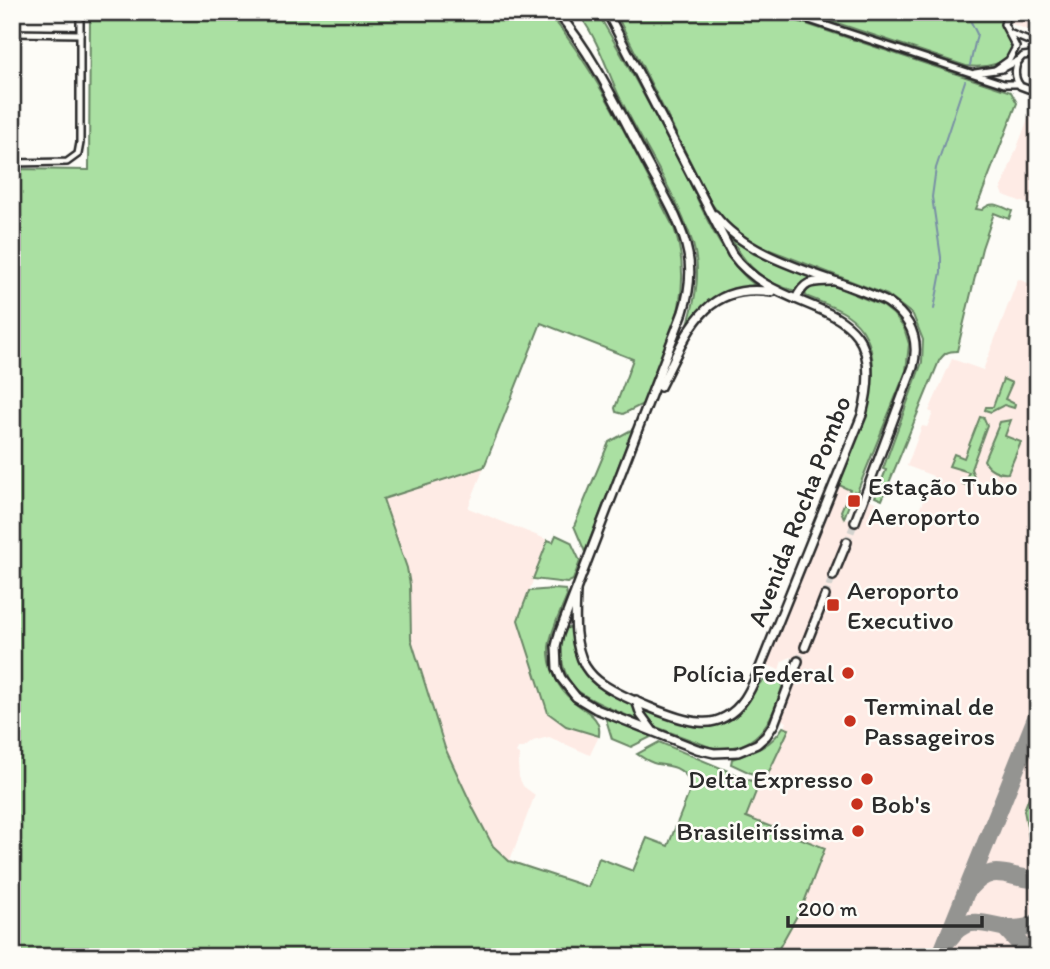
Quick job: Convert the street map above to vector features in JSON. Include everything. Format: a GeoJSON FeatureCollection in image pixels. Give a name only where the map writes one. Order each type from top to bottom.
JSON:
{"type":"FeatureCollection","features":[{"type":"Feature","properties":{"kind":"main road","name":"Avenida Rocha Pombo"},"geometry":{"type":"LineString","coordinates":[[557,12],[580,40],[596,66],[676,218],[688,253],[690,277],[687,300],[556,646],[557,668],[561,678],[584,703],[714,753],[729,754],[747,749],[766,736],[774,724],[799,661]]}},
{"type":"Feature","properties":{"kind":"main road"},"geometry":{"type":"LineString","coordinates":[[567,12],[576,15],[583,12]]}},
{"type":"Feature","properties":{"kind":"main road","name":"Avenida Rocha Pombo"},"geometry":{"type":"LineString","coordinates":[[576,592],[576,639],[585,666],[602,684],[685,719],[702,723],[726,716],[741,704],[752,687],[862,415],[868,384],[866,355],[857,334],[836,315],[779,293],[760,283],[740,266],[724,242],[704,197],[607,12]]}},
{"type":"Feature","properties":{"kind":"main road","name":"Avenida Rocha Pombo"},"geometry":{"type":"LineString","coordinates":[[704,197],[727,230],[748,245],[877,297],[895,308],[910,326],[916,346],[913,367],[897,416],[855,522]]}},
{"type":"Feature","properties":{"kind":"main road"},"geometry":{"type":"LineString","coordinates":[[796,299],[801,288],[808,283],[836,281]]}},
{"type":"Feature","properties":{"kind":"main road"},"geometry":{"type":"LineString","coordinates":[[645,415],[690,328],[702,311],[718,298],[738,291],[756,289],[779,293]]}},
{"type":"Feature","properties":{"kind":"main road"},"geometry":{"type":"LineString","coordinates":[[833,576],[847,542]]}},
{"type":"Feature","properties":{"kind":"main road","name":"Avenida Rocha Pombo"},"geometry":{"type":"LineString","coordinates":[[805,647],[825,596]]}},
{"type":"Feature","properties":{"kind":"main road"},"geometry":{"type":"LineString","coordinates":[[636,700],[641,715],[652,731]]}},
{"type":"Feature","properties":{"kind":"street"},"geometry":{"type":"LineString","coordinates":[[12,163],[61,163],[75,158],[80,143],[80,12]]}},
{"type":"Feature","properties":{"kind":"street"},"geometry":{"type":"LineString","coordinates":[[785,12],[1004,84],[1019,84],[1037,91]]}},
{"type":"Feature","properties":{"kind":"street"},"geometry":{"type":"LineString","coordinates":[[995,70],[1014,54],[1015,42],[1004,24],[1008,12]]}},
{"type":"Feature","properties":{"kind":"street"},"geometry":{"type":"LineString","coordinates":[[12,33],[80,34]]}},
{"type":"Feature","properties":{"kind":"street"},"geometry":{"type":"LineString","coordinates":[[1009,33],[1038,45]]}},
{"type":"Feature","properties":{"kind":"street"},"geometry":{"type":"LineString","coordinates":[[972,73],[995,70],[1036,53]]}},
{"type":"Feature","properties":{"kind":"street"},"geometry":{"type":"LineString","coordinates":[[1019,60],[1015,71],[1019,84]]}},
{"type":"Feature","properties":{"kind":"shaded area"},"geometry":{"type":"Polygon","coordinates":[[[90,12],[533,12],[541,323],[468,508],[548,540],[518,621],[587,732],[599,736],[590,755],[549,737],[518,748],[516,753],[520,756],[519,777],[523,786],[535,795],[510,860],[587,887],[599,858],[659,880],[746,816],[787,722],[780,719],[802,663],[791,657],[782,661],[779,670],[763,663],[834,483],[850,490],[841,511],[844,518],[858,523],[868,499],[878,503],[874,514],[890,520],[893,509],[916,518],[933,476],[907,466],[922,426],[927,427],[933,413],[929,411],[952,359],[983,370],[1018,279],[1038,287],[1038,957],[12,957],[12,169],[89,170],[90,12]]]}},
{"type":"Feature","properties":{"kind":"shaded area"},"geometry":{"type":"Polygon","coordinates":[[[1015,12],[1038,12],[1038,34],[1010,23],[1015,12]]]}},
{"type":"Feature","properties":{"kind":"shaded area"},"geometry":{"type":"Polygon","coordinates":[[[1031,111],[1038,114],[1038,208],[1004,195],[1001,189],[1031,111]]]}},
{"type":"Feature","properties":{"kind":"green space"},"geometry":{"type":"Polygon","coordinates":[[[90,12],[548,12],[567,37],[601,89],[674,228],[682,275],[676,318],[643,404],[623,414],[616,412],[615,408],[633,359],[541,323],[484,467],[383,499],[407,568],[411,639],[445,748],[493,846],[509,861],[588,887],[599,858],[633,871],[647,838],[668,846],[691,782],[676,768],[652,763],[637,754],[659,742],[759,784],[746,817],[825,848],[803,905],[774,957],[12,957],[12,169],[89,170],[90,12]]]}},
{"type":"Feature","properties":{"kind":"green space"},"geometry":{"type":"Polygon","coordinates":[[[597,12],[608,30],[680,162],[721,246],[755,285],[734,290],[718,298],[688,324],[696,284],[697,264],[693,244],[669,188],[620,98],[602,56],[580,16],[597,12]]]}},
{"type":"Feature","properties":{"kind":"green space"},"geometry":{"type":"Polygon","coordinates":[[[615,12],[770,12],[1011,92],[1017,103],[976,209],[982,210],[993,205],[1012,211],[1009,219],[994,213],[982,248],[957,351],[946,353],[939,361],[882,500],[875,497],[886,470],[883,469],[922,362],[923,340],[913,315],[887,295],[747,241],[725,221],[711,203],[615,12]]]}},
{"type":"Feature","properties":{"kind":"green space"},"geometry":{"type":"Polygon","coordinates":[[[804,12],[1004,12],[1001,24],[1011,38],[1011,51],[1007,57],[995,64],[966,66],[804,12]]]}},
{"type":"Feature","properties":{"kind":"green space"},"geometry":{"type":"Polygon","coordinates":[[[732,239],[754,254],[816,278],[802,282],[796,291],[775,284],[750,265],[732,239]]]}},
{"type":"Feature","properties":{"kind":"green space"},"geometry":{"type":"Polygon","coordinates":[[[834,286],[883,306],[904,328],[909,344],[906,371],[844,518],[841,511],[850,490],[839,485],[870,396],[873,372],[871,350],[862,330],[846,314],[806,296],[805,292],[809,287],[834,286]]]}},
{"type":"Feature","properties":{"kind":"green space"},"geometry":{"type":"Polygon","coordinates":[[[1003,379],[1012,383],[1005,399],[1015,404],[1014,408],[1004,405],[991,412],[985,410],[986,407],[993,407],[1003,379]]]}},
{"type":"Feature","properties":{"kind":"green space"},"geometry":{"type":"Polygon","coordinates":[[[980,417],[984,418],[987,425],[971,469],[974,476],[971,487],[963,484],[969,472],[949,466],[954,454],[964,458],[980,417]]]}},
{"type":"Feature","properties":{"kind":"green space"},"geometry":{"type":"Polygon","coordinates":[[[1011,420],[1005,436],[1021,442],[1008,473],[1001,473],[991,468],[984,460],[1000,422],[1011,420]]]}},
{"type":"Feature","properties":{"kind":"green space"},"geometry":{"type":"Polygon","coordinates":[[[633,429],[585,552],[574,526],[609,442],[633,429]]]}},
{"type":"Feature","properties":{"kind":"green space"},"geometry":{"type":"Polygon","coordinates":[[[556,535],[571,542],[580,561],[573,580],[567,583],[533,579],[548,540],[553,542],[556,535]]]}},
{"type":"Feature","properties":{"kind":"green space"},"geometry":{"type":"Polygon","coordinates":[[[566,590],[567,596],[550,640],[552,669],[567,695],[598,723],[599,736],[566,726],[548,713],[518,620],[529,591],[566,590]]]}},
{"type":"Feature","properties":{"kind":"green space"},"geometry":{"type":"Polygon","coordinates":[[[565,628],[572,628],[581,664],[589,677],[601,687],[680,720],[703,726],[719,724],[735,717],[762,681],[787,671],[771,715],[754,738],[743,745],[710,747],[614,710],[580,692],[572,685],[563,664],[565,628]]]}},
{"type":"Feature","properties":{"kind":"green space"},"geometry":{"type":"Polygon","coordinates":[[[605,716],[653,736],[631,747],[612,739],[605,716]]]}},
{"type":"Feature","properties":{"kind":"green space"},"geometry":{"type":"Polygon","coordinates":[[[783,727],[789,729],[766,778],[731,764],[732,759],[767,744],[783,727]]]}},
{"type":"Feature","properties":{"kind":"green space"},"geometry":{"type":"Polygon","coordinates":[[[1038,774],[1038,854],[1031,848],[1024,810],[1038,774]]]}},
{"type":"Feature","properties":{"kind":"waterway"},"geometry":{"type":"LineString","coordinates":[[966,12],[977,34],[970,65]]}},
{"type":"Feature","properties":{"kind":"waterway"},"geometry":{"type":"LineString","coordinates":[[934,309],[941,257],[932,197],[936,168],[965,81]]}},
{"type":"Feature","properties":{"kind":"taxiway"},"geometry":{"type":"LineString","coordinates":[[940,957],[1038,713]]}},
{"type":"Feature","properties":{"kind":"taxiway"},"geometry":{"type":"LineString","coordinates":[[970,888],[994,873],[1038,879]]}},
{"type":"Feature","properties":{"kind":"taxiway"},"geometry":{"type":"LineString","coordinates":[[949,939],[959,928],[969,923],[1013,929],[1038,922]]}},
{"type":"Feature","properties":{"kind":"taxiway"},"geometry":{"type":"LineString","coordinates":[[1007,930],[1020,944],[1026,957]]}},
{"type":"Feature","properties":{"kind":"taxiway"},"geometry":{"type":"LineString","coordinates":[[1036,957],[1038,943]]}},
{"type":"Feature","properties":{"kind":"tunnel"},"geometry":{"type":"LineString","coordinates":[[847,542],[855,522]]}},
{"type":"Feature","properties":{"kind":"tunnel"},"geometry":{"type":"LineString","coordinates":[[825,596],[833,576]]}},
{"type":"Feature","properties":{"kind":"tunnel"},"geometry":{"type":"LineString","coordinates":[[798,661],[805,647]]}},
{"type":"Feature","properties":{"kind":"place","name":"Estação Tubo Aeroporto"},"geometry":{"type":"Point","coordinates":[854,501]}},
{"type":"Feature","properties":{"kind":"place","name":"Aeroporto Executivo"},"geometry":{"type":"Point","coordinates":[833,605]}},
{"type":"Feature","properties":{"kind":"place","name":"Polícia Federal"},"geometry":{"type":"Point","coordinates":[848,673]}},
{"type":"Feature","properties":{"kind":"place","name":"Terminal de Passageiros"},"geometry":{"type":"Point","coordinates":[850,721]}},
{"type":"Feature","properties":{"kind":"place","name":"Delta Expresso"},"geometry":{"type":"Point","coordinates":[867,779]}},
{"type":"Feature","properties":{"kind":"place","name":"Bob's"},"geometry":{"type":"Point","coordinates":[857,804]}},
{"type":"Feature","properties":{"kind":"place","name":"Brasileiríssima"},"geometry":{"type":"Point","coordinates":[858,831]}}]}
